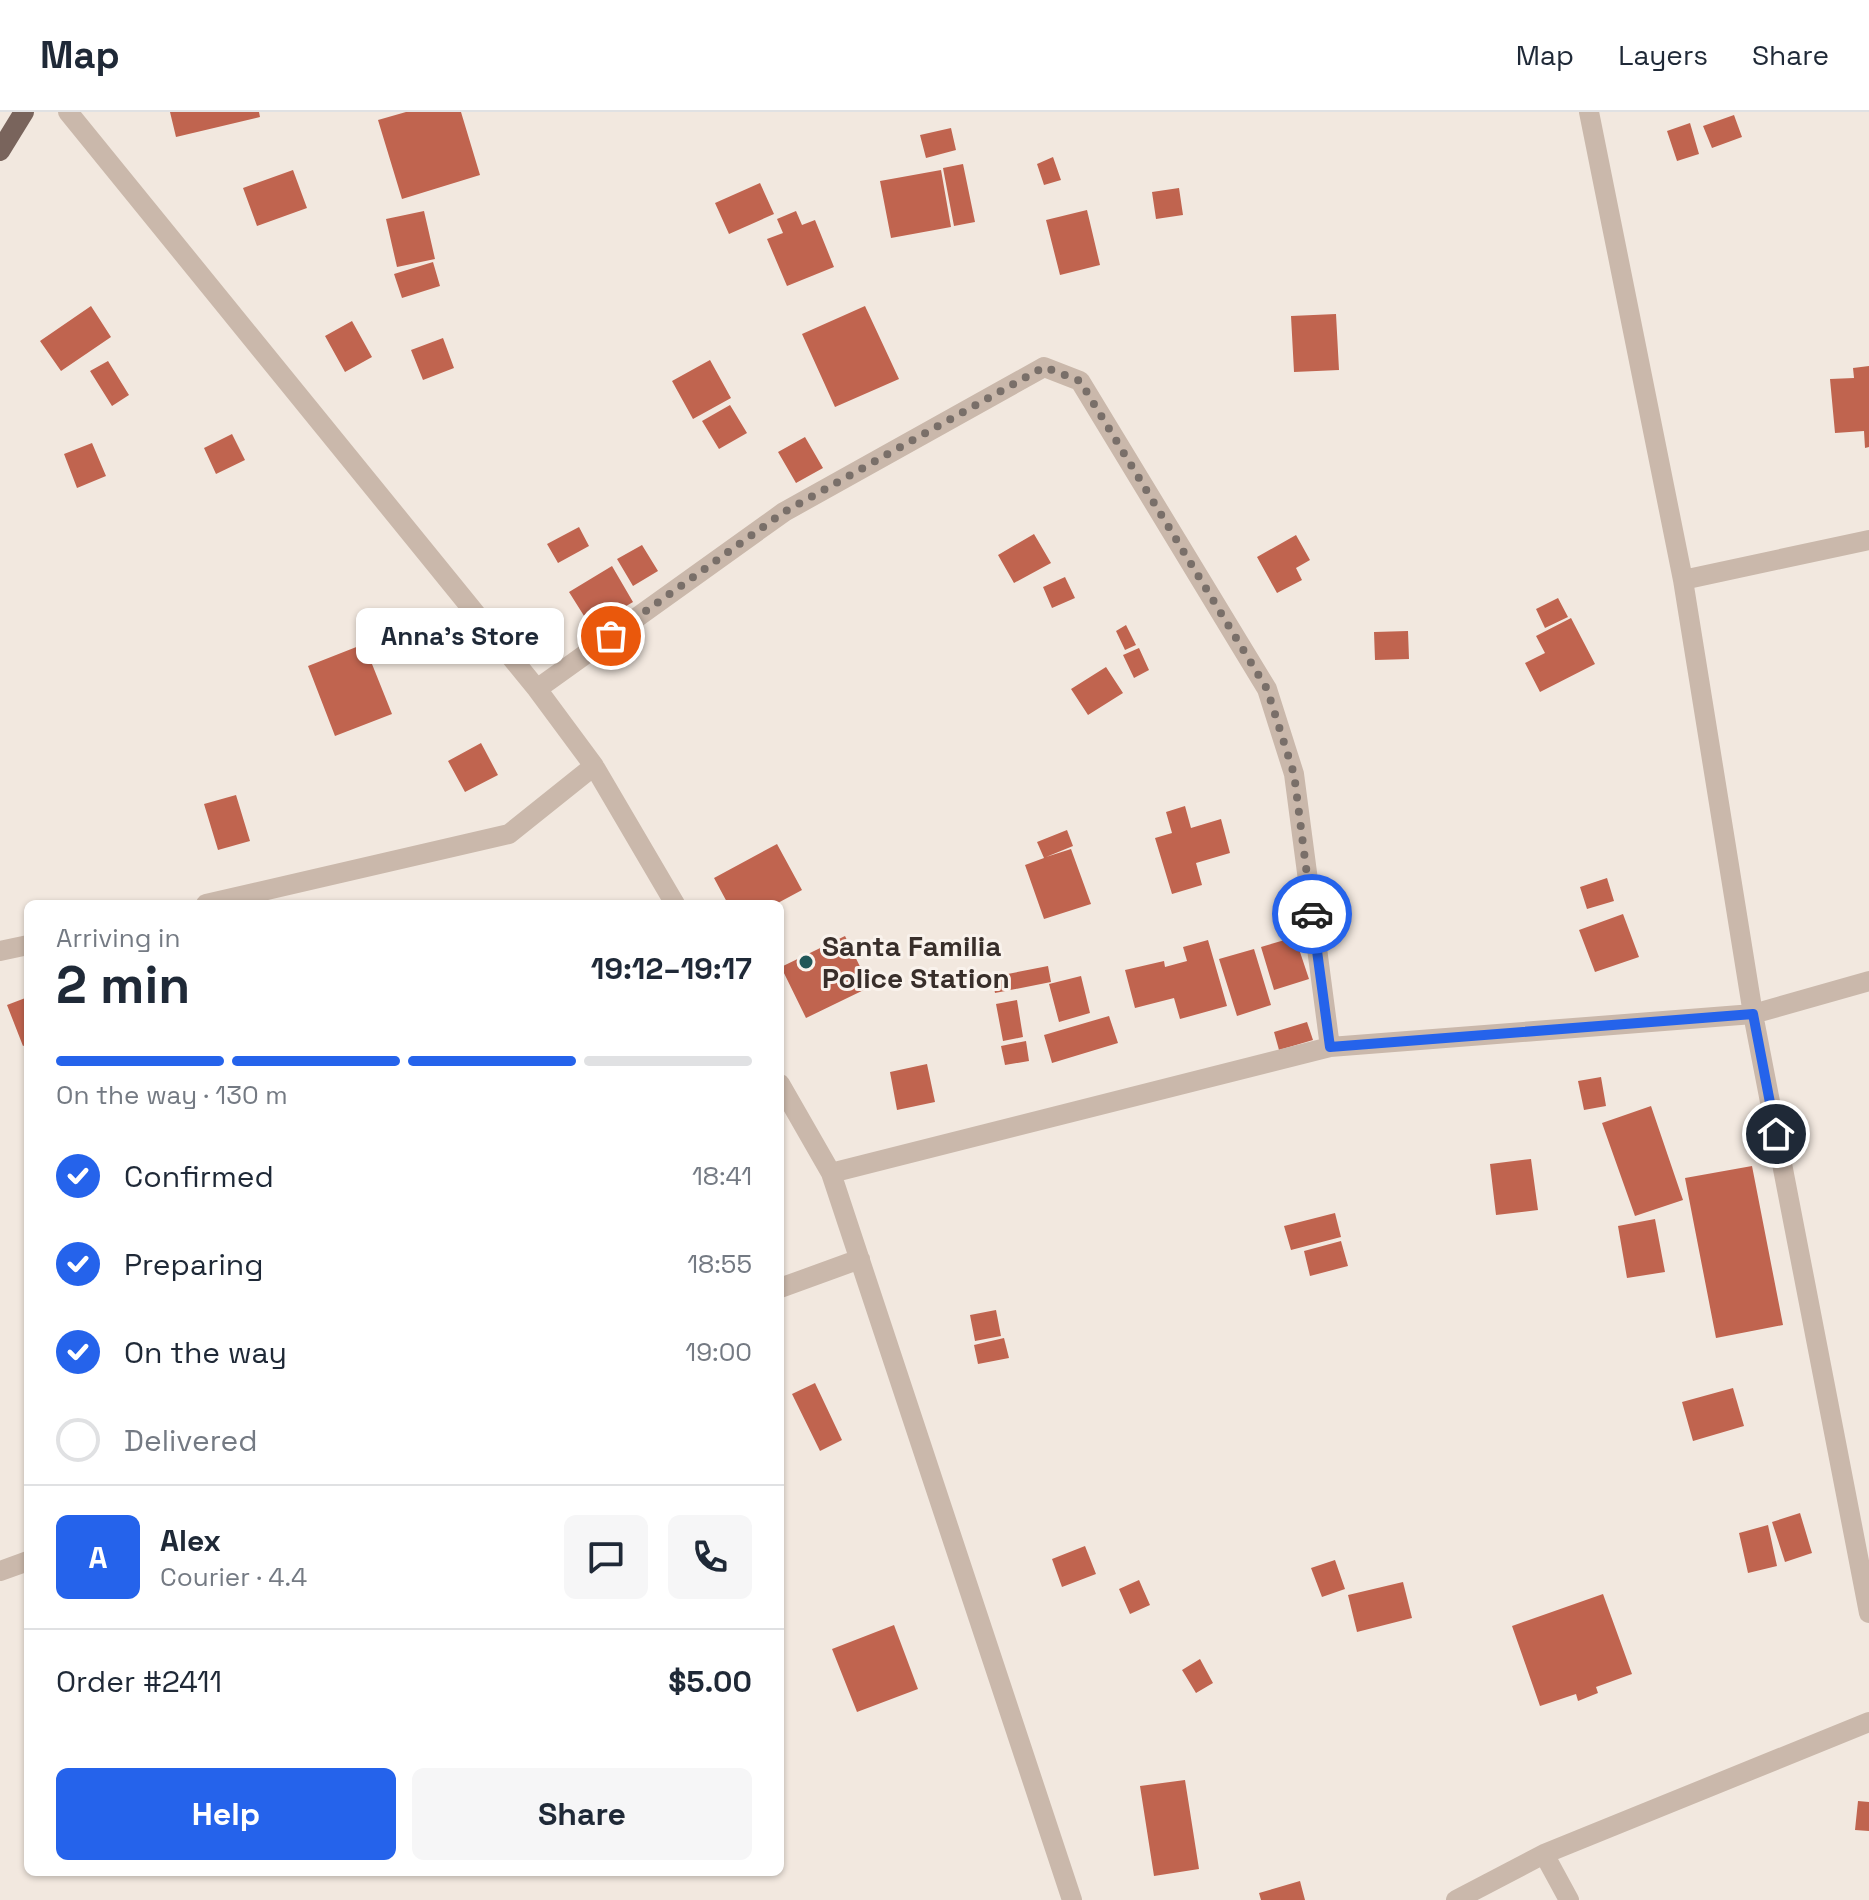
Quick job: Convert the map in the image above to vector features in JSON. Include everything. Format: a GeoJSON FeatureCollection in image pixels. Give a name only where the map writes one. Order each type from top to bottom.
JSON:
{"type":"FeatureCollection","features":[{"type":"Feature","properties":{"kind":"main road"},"geometry":{"type":"LineString","coordinates":[[0,151],[24,112]]}},
{"type":"Feature","properties":{"kind":"street"},"geometry":{"type":"LineString","coordinates":[[68,112],[537,689],[594,766],[673,900]]}},
{"type":"Feature","properties":{"kind":"street"},"geometry":{"type":"LineString","coordinates":[[1589,112],[1683,580],[1753,1014],[1869,1613]]}},
{"type":"Feature","properties":{"kind":"street"},"geometry":{"type":"LineString","coordinates":[[537,689],[784,512],[1044,367],[1080,381],[1267,689],[1294,774],[1330,1047]]}},
{"type":"Feature","properties":{"kind":"street"},"geometry":{"type":"LineString","coordinates":[[1683,580],[1869,540]]}},
{"type":"Feature","properties":{"kind":"street"},"geometry":{"type":"LineString","coordinates":[[223,900],[509,834],[594,766]]}},
{"type":"Feature","properties":{"kind":"street"},"geometry":{"type":"LineString","coordinates":[[0,951],[24,946]]}},
{"type":"Feature","properties":{"kind":"street"},"geometry":{"type":"LineString","coordinates":[[831,1173],[1330,1047],[1753,1014],[1869,981]]}},
{"type":"Feature","properties":{"kind":"street"},"geometry":{"type":"LineString","coordinates":[[784,1091],[831,1173],[1072,1900]]}},
{"type":"Feature","properties":{"kind":"street"},"geometry":{"type":"LineString","coordinates":[[784,1287],[860,1259]]}},
{"type":"Feature","properties":{"kind":"street"},"geometry":{"type":"LineString","coordinates":[[0,1571],[24,1562]]}},
{"type":"Feature","properties":{"kind":"street"},"geometry":{"type":"LineString","coordinates":[[1456,1900],[1544,1854],[1869,1722]]}},
{"type":"Feature","properties":{"kind":"street"},"geometry":{"type":"LineString","coordinates":[[1544,1854],[1569,1900]]}},
{"type":"Feature","properties":{"kind":"building"},"geometry":{"type":"Polygon","coordinates":[[[170,112],[259,112],[260,117],[176,137],[170,112]]]}},
{"type":"Feature","properties":{"kind":"building"},"geometry":{"type":"Polygon","coordinates":[[[406,112],[461,112],[480,175],[402,199],[378,120],[406,112]]]}},
{"type":"Feature","properties":{"kind":"building"},"geometry":{"type":"Polygon","coordinates":[[[1734,115],[1742,137],[1712,148],[1703,126],[1734,115]]]}},
{"type":"Feature","properties":{"kind":"building"},"geometry":{"type":"Polygon","coordinates":[[[1690,123],[1699,154],[1677,161],[1667,131],[1690,123]]]}},
{"type":"Feature","properties":{"kind":"building"},"geometry":{"type":"Polygon","coordinates":[[[951,128],[956,150],[926,158],[920,135],[951,128]]]}},
{"type":"Feature","properties":{"kind":"building"},"geometry":{"type":"Polygon","coordinates":[[[1053,157],[1061,180],[1044,185],[1037,164],[1053,157]]]}},
{"type":"Feature","properties":{"kind":"building"},"geometry":{"type":"Polygon","coordinates":[[[963,164],[975,222],[954,226],[943,168],[963,164]]]}},
{"type":"Feature","properties":{"kind":"building"},"geometry":{"type":"Polygon","coordinates":[[[293,170],[307,208],[257,226],[243,188],[293,170]]]}},
{"type":"Feature","properties":{"kind":"building"},"geometry":{"type":"Polygon","coordinates":[[[941,170],[951,227],[891,238],[880,181],[941,170]]]}},
{"type":"Feature","properties":{"kind":"building"},"geometry":{"type":"Polygon","coordinates":[[[760,183],[774,214],[729,234],[715,203],[760,183]]]}},
{"type":"Feature","properties":{"kind":"building"},"geometry":{"type":"Polygon","coordinates":[[[1179,188],[1183,215],[1156,219],[1152,192],[1179,188]]]}},
{"type":"Feature","properties":{"kind":"building"},"geometry":{"type":"Polygon","coordinates":[[[1087,210],[1100,265],[1060,275],[1046,220],[1087,210]]]}},
{"type":"Feature","properties":{"kind":"building"},"geometry":{"type":"Polygon","coordinates":[[[424,211],[435,259],[397,267],[386,219],[424,211]]]}},
{"type":"Feature","properties":{"kind":"building"},"geometry":{"type":"Polygon","coordinates":[[[796,211],[802,225],[815,220],[834,267],[787,286],[767,239],[783,233],[777,219],[796,211]]]}},
{"type":"Feature","properties":{"kind":"building"},"geometry":{"type":"Polygon","coordinates":[[[433,262],[440,286],[402,298],[394,274],[433,262]]]}},
{"type":"Feature","properties":{"kind":"building"},"geometry":{"type":"Polygon","coordinates":[[[91,306],[111,337],[61,371],[40,341],[91,306]]]}},
{"type":"Feature","properties":{"kind":"building"},"geometry":{"type":"Polygon","coordinates":[[[865,306],[899,379],[835,407],[802,334],[865,306]]]}},
{"type":"Feature","properties":{"kind":"building"},"geometry":{"type":"Polygon","coordinates":[[[1336,314],[1339,370],[1294,372],[1291,316],[1336,314]]]}},
{"type":"Feature","properties":{"kind":"building"},"geometry":{"type":"Polygon","coordinates":[[[352,321],[372,357],[345,372],[325,336],[352,321]]]}},
{"type":"Feature","properties":{"kind":"building"},"geometry":{"type":"Polygon","coordinates":[[[443,338],[454,368],[423,380],[411,350],[443,338]]]}},
{"type":"Feature","properties":{"kind":"building"},"geometry":{"type":"Polygon","coordinates":[[[710,360],[731,398],[693,419],[672,381],[710,360]]]}},
{"type":"Feature","properties":{"kind":"building"},"geometry":{"type":"Polygon","coordinates":[[[108,361],[129,395],[112,406],[90,371],[108,361]]]}},
{"type":"Feature","properties":{"kind":"building"},"geometry":{"type":"Polygon","coordinates":[[[1869,366],[1869,447],[1865,448],[1864,431],[1835,433],[1830,379],[1854,378],[1853,368],[1869,366]]]}},
{"type":"Feature","properties":{"kind":"building"},"geometry":{"type":"Polygon","coordinates":[[[730,405],[747,433],[719,449],[702,421],[730,405]]]}},
{"type":"Feature","properties":{"kind":"building"},"geometry":{"type":"Polygon","coordinates":[[[232,434],[245,460],[216,474],[204,448],[232,434]]]}},
{"type":"Feature","properties":{"kind":"building"},"geometry":{"type":"Polygon","coordinates":[[[805,437],[823,468],[796,483],[778,452],[805,437]]]}},
{"type":"Feature","properties":{"kind":"building"},"geometry":{"type":"Polygon","coordinates":[[[92,443],[106,476],[77,488],[64,454],[92,443]]]}},
{"type":"Feature","properties":{"kind":"building"},"geometry":{"type":"Polygon","coordinates":[[[579,527],[589,546],[558,563],[547,544],[579,527]]]}},
{"type":"Feature","properties":{"kind":"building"},"geometry":{"type":"Polygon","coordinates":[[[1034,534],[1051,563],[1014,583],[998,555],[1034,534]]]}},
{"type":"Feature","properties":{"kind":"building"},"geometry":{"type":"Polygon","coordinates":[[[1296,535],[1310,560],[1296,568],[1302,580],[1277,593],[1257,557],[1296,535]]]}},
{"type":"Feature","properties":{"kind":"building"},"geometry":{"type":"Polygon","coordinates":[[[642,545],[658,571],[633,586],[617,559],[642,545]]]}},
{"type":"Feature","properties":{"kind":"building"},"geometry":{"type":"Polygon","coordinates":[[[612,566],[633,602],[591,627],[569,592],[612,566]]]}},
{"type":"Feature","properties":{"kind":"building"},"geometry":{"type":"Polygon","coordinates":[[[1065,577],[1075,598],[1052,608],[1043,587],[1065,577]]]}},
{"type":"Feature","properties":{"kind":"building"},"geometry":{"type":"Polygon","coordinates":[[[1558,598],[1568,617],[1545,628],[1536,609],[1558,598]]]}},
{"type":"Feature","properties":{"kind":"building"},"geometry":{"type":"Polygon","coordinates":[[[1571,618],[1595,664],[1540,692],[1525,663],[1545,653],[1536,636],[1571,618]]]}},
{"type":"Feature","properties":{"kind":"building"},"geometry":{"type":"Polygon","coordinates":[[[1126,625],[1136,645],[1125,650],[1116,631],[1126,625]]]}},
{"type":"Feature","properties":{"kind":"building"},"geometry":{"type":"Polygon","coordinates":[[[1408,631],[1409,659],[1375,660],[1374,632],[1408,631]]]}},
{"type":"Feature","properties":{"kind":"building"},"geometry":{"type":"Polygon","coordinates":[[[364,644],[392,714],[335,736],[308,666],[364,644]]]}},
{"type":"Feature","properties":{"kind":"building"},"geometry":{"type":"Polygon","coordinates":[[[1139,648],[1149,670],[1134,678],[1123,655],[1139,648]]]}},
{"type":"Feature","properties":{"kind":"building"},"geometry":{"type":"Polygon","coordinates":[[[1106,667],[1123,693],[1088,715],[1071,689],[1106,667]]]}},
{"type":"Feature","properties":{"kind":"building"},"geometry":{"type":"Polygon","coordinates":[[[481,743],[498,775],[465,792],[448,761],[481,743]]]}},
{"type":"Feature","properties":{"kind":"building"},"geometry":{"type":"Polygon","coordinates":[[[236,795],[250,841],[218,850],[204,804],[236,795]]]}},
{"type":"Feature","properties":{"kind":"building"},"geometry":{"type":"Polygon","coordinates":[[[1185,806],[1191,828],[1221,819],[1230,853],[1196,863],[1202,885],[1172,894],[1155,838],[1172,833],[1166,812],[1185,806]]]}},
{"type":"Feature","properties":{"kind":"building"},"geometry":{"type":"Polygon","coordinates":[[[1067,830],[1073,846],[1046,857],[1071,849],[1091,904],[1044,919],[1025,865],[1044,858],[1037,842],[1067,830]]]}},
{"type":"Feature","properties":{"kind":"building"},"geometry":{"type":"Polygon","coordinates":[[[777,844],[802,890],[783,900],[726,900],[714,878],[777,844]]]}},
{"type":"Feature","properties":{"kind":"building"},"geometry":{"type":"Polygon","coordinates":[[[1607,878],[1614,901],[1587,909],[1580,887],[1607,878]]]}},
{"type":"Feature","properties":{"kind":"building"},"geometry":{"type":"Polygon","coordinates":[[[1623,914],[1639,957],[1595,972],[1579,930],[1623,914]]]}},
{"type":"Feature","properties":{"kind":"building"},"geometry":{"type":"Polygon","coordinates":[[[845,936],[870,987],[806,1018],[784,973],[784,966],[845,936]]]}},
{"type":"Feature","properties":{"kind":"building"},"geometry":{"type":"Polygon","coordinates":[[[1295,937],[1309,979],[1274,990],[1261,947],[1295,937]]]}},
{"type":"Feature","properties":{"kind":"building"},"geometry":{"type":"Polygon","coordinates":[[[1208,940],[1227,1006],[1180,1019],[1174,998],[1135,1008],[1125,970],[1164,961],[1165,967],[1187,961],[1183,947],[1208,940]]]}},
{"type":"Feature","properties":{"kind":"building"},"geometry":{"type":"Polygon","coordinates":[[[1254,949],[1271,1005],[1237,1016],[1219,959],[1254,949]]]}},
{"type":"Feature","properties":{"kind":"building"},"geometry":{"type":"Polygon","coordinates":[[[1048,966],[1051,982],[995,993],[992,977],[1048,966]]]}},
{"type":"Feature","properties":{"kind":"building"},"geometry":{"type":"Polygon","coordinates":[[[1081,976],[1090,1013],[1059,1022],[1049,984],[1081,976]]]}},
{"type":"Feature","properties":{"kind":"building"},"geometry":{"type":"Polygon","coordinates":[[[24,999],[24,1046],[23,1046],[7,1005],[24,999]]]}},
{"type":"Feature","properties":{"kind":"building"},"geometry":{"type":"Polygon","coordinates":[[[1017,1000],[1023,1037],[1003,1041],[996,1004],[1017,1000]]]}},
{"type":"Feature","properties":{"kind":"building"},"geometry":{"type":"Polygon","coordinates":[[[1109,1016],[1118,1043],[1052,1063],[1044,1035],[1109,1016]]]}},
{"type":"Feature","properties":{"kind":"building"},"geometry":{"type":"Polygon","coordinates":[[[1307,1022],[1313,1040],[1279,1050],[1274,1032],[1307,1022]]]}},
{"type":"Feature","properties":{"kind":"building"},"geometry":{"type":"Polygon","coordinates":[[[1026,1041],[1029,1061],[1005,1065],[1001,1046],[1026,1041]]]}},
{"type":"Feature","properties":{"kind":"building"},"geometry":{"type":"Polygon","coordinates":[[[927,1064],[935,1102],[897,1110],[890,1072],[927,1064]]]}},
{"type":"Feature","properties":{"kind":"building"},"geometry":{"type":"Polygon","coordinates":[[[1601,1077],[1606,1106],[1584,1110],[1578,1081],[1601,1077]]]}},
{"type":"Feature","properties":{"kind":"building"},"geometry":{"type":"Polygon","coordinates":[[[1651,1106],[1683,1200],[1635,1216],[1602,1123],[1651,1106]]]}},
{"type":"Feature","properties":{"kind":"building"},"geometry":{"type":"Polygon","coordinates":[[[1531,1159],[1538,1210],[1496,1215],[1490,1164],[1531,1159]]]}},
{"type":"Feature","properties":{"kind":"building"},"geometry":{"type":"Polygon","coordinates":[[[1752,1166],[1783,1325],[1716,1338],[1685,1178],[1752,1166]]]}},
{"type":"Feature","properties":{"kind":"building"},"geometry":{"type":"Polygon","coordinates":[[[1335,1213],[1341,1237],[1291,1250],[1284,1226],[1335,1213]]]}},
{"type":"Feature","properties":{"kind":"building"},"geometry":{"type":"Polygon","coordinates":[[[1655,1219],[1665,1272],[1627,1278],[1618,1226],[1655,1219]]]}},
{"type":"Feature","properties":{"kind":"building"},"geometry":{"type":"Polygon","coordinates":[[[1341,1241],[1348,1266],[1310,1276],[1304,1251],[1341,1241]]]}},
{"type":"Feature","properties":{"kind":"building"},"geometry":{"type":"Polygon","coordinates":[[[996,1310],[1001,1336],[975,1341],[970,1315],[996,1310]]]}},
{"type":"Feature","properties":{"kind":"building"},"geometry":{"type":"Polygon","coordinates":[[[1004,1338],[1009,1358],[978,1364],[974,1345],[1004,1338]]]}},
{"type":"Feature","properties":{"kind":"building"},"geometry":{"type":"Polygon","coordinates":[[[815,1383],[842,1440],[820,1451],[792,1394],[815,1383]]]}},
{"type":"Feature","properties":{"kind":"building"},"geometry":{"type":"Polygon","coordinates":[[[1733,1388],[1744,1426],[1693,1441],[1682,1402],[1733,1388]]]}},
{"type":"Feature","properties":{"kind":"building"},"geometry":{"type":"Polygon","coordinates":[[[1800,1513],[1812,1553],[1785,1562],[1772,1522],[1800,1513]]]}},
{"type":"Feature","properties":{"kind":"building"},"geometry":{"type":"Polygon","coordinates":[[[1768,1525],[1777,1566],[1748,1573],[1739,1533],[1768,1525]]]}},
{"type":"Feature","properties":{"kind":"building"},"geometry":{"type":"Polygon","coordinates":[[[1085,1546],[1096,1574],[1062,1587],[1052,1559],[1085,1546]]]}},
{"type":"Feature","properties":{"kind":"building"},"geometry":{"type":"Polygon","coordinates":[[[1335,1560],[1345,1589],[1322,1597],[1311,1568],[1335,1560]]]}},
{"type":"Feature","properties":{"kind":"building"},"geometry":{"type":"Polygon","coordinates":[[[1139,1580],[1150,1605],[1130,1614],[1119,1589],[1139,1580]]]}},
{"type":"Feature","properties":{"kind":"building"},"geometry":{"type":"Polygon","coordinates":[[[1403,1582],[1412,1618],[1357,1632],[1348,1595],[1403,1582]]]}},
{"type":"Feature","properties":{"kind":"building"},"geometry":{"type":"Polygon","coordinates":[[[1603,1594],[1632,1674],[1596,1687],[1598,1693],[1578,1701],[1576,1694],[1540,1706],[1512,1626],[1603,1594]]]}},
{"type":"Feature","properties":{"kind":"building"},"geometry":{"type":"Polygon","coordinates":[[[894,1625],[918,1689],[857,1712],[832,1649],[894,1625]]]}},
{"type":"Feature","properties":{"kind":"building"},"geometry":{"type":"Polygon","coordinates":[[[1200,1659],[1213,1683],[1196,1693],[1182,1670],[1200,1659]]]}},
{"type":"Feature","properties":{"kind":"building"},"geometry":{"type":"Polygon","coordinates":[[[1185,1780],[1199,1869],[1154,1876],[1140,1786],[1185,1780]]]}},
{"type":"Feature","properties":{"kind":"building"},"geometry":{"type":"Polygon","coordinates":[[[1858,1801],[1869,1802],[1869,1831],[1855,1830],[1858,1801]]]}},
{"type":"Feature","properties":{"kind":"building"},"geometry":{"type":"Polygon","coordinates":[[[1300,1881],[1305,1900],[1261,1900],[1259,1893],[1300,1881]]]}},
{"type":"Feature","properties":{"kind":"way so far"},"geometry":{"type":"LineString","coordinates":[[611,636],[784,512],[1044,367],[1080,381],[1267,689],[1294,774],[1312,914]]}},
{"type":"Feature","properties":{"kind":"place","name":"Anna's Store"},"geometry":{"type":"Point","coordinates":[611,636]}},
{"type":"Feature","properties":{"kind":"place","name":"Santa Familia Police Station"},"geometry":{"type":"Point","coordinates":[806,962]}},
{"type":"Feature","properties":{"kind":"route"},"geometry":{"type":"LineString","coordinates":[[1312,914],[1330,1047],[1753,1014],[1776,1134]]}}]}
